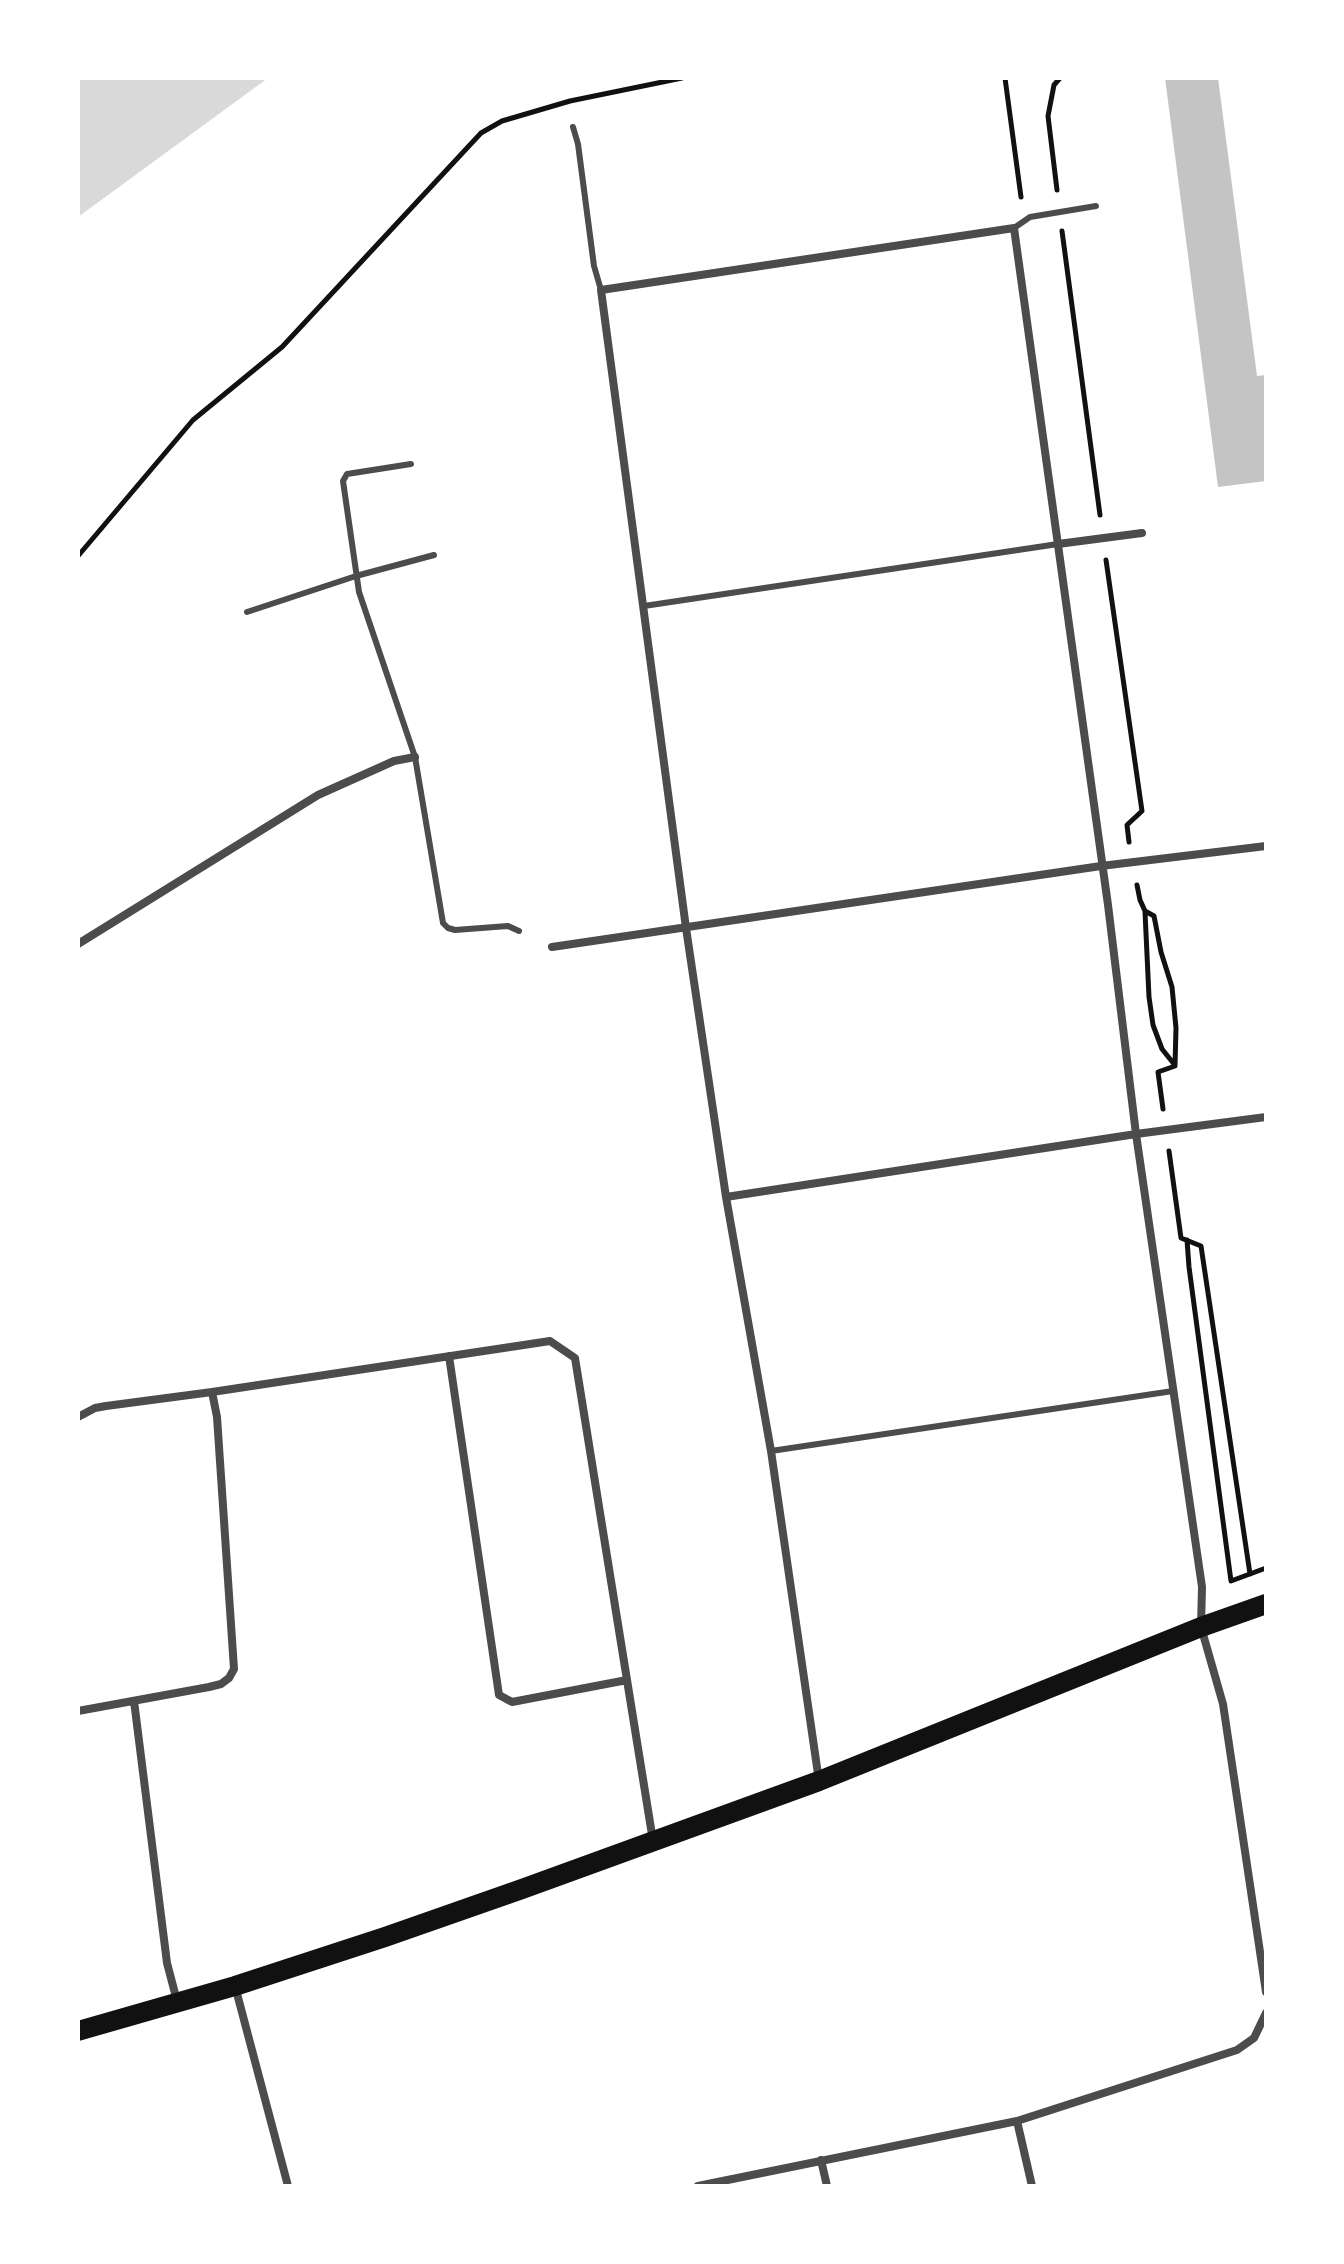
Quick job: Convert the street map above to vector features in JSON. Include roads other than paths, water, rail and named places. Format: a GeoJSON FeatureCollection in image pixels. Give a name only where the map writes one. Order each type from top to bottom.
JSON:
{"type":"FeatureCollection","features":[{"type":"Feature","properties":{"kind":"main road"},"geometry":{"type":"LineString","coordinates":[[78,2031],[235,1986],[385,1937],[653,1842],[819,1781],[1201,1627],[1266,1604]]}},
{"type":"Feature","properties":{"kind":"street"},"geometry":{"type":"LineString","coordinates":[[819,1781],[771,1451],[726,1197],[686,928],[601,290],[1014,228],[1108,905],[1136,1134],[1202,1587],[1201,1627],[1223,1704],[1266,1992]]}},
{"type":"Feature","properties":{"kind":"street"},"geometry":{"type":"LineString","coordinates":[[1058,544],[1142,533]]}},
{"type":"Feature","properties":{"kind":"street"},"geometry":{"type":"LineString","coordinates":[[78,944],[318,795],[394,761],[415,757]]}},
{"type":"Feature","properties":{"kind":"street"},"geometry":{"type":"LineString","coordinates":[[552,947],[1101,866],[1266,846]]}},
{"type":"Feature","properties":{"kind":"street"},"geometry":{"type":"LineString","coordinates":[[726,1197],[1266,1117]]}},
{"type":"Feature","properties":{"kind":"street"},"geometry":{"type":"LineString","coordinates":[[78,1417],[106,1406],[550,1341],[575,1358],[653,1842]]}},
{"type":"Feature","properties":{"kind":"street"},"geometry":{"type":"LineString","coordinates":[[449,1356],[499,1695],[512,1702],[627,1680]]}},
{"type":"Feature","properties":{"kind":"street"},"geometry":{"type":"LineString","coordinates":[[78,1711],[221,1684],[234,1669],[218,1432],[212,1392]]}},
{"type":"Feature","properties":{"kind":"street"},"geometry":{"type":"LineString","coordinates":[[134,1701],[167,1963],[177,2002]]}},
{"type":"Feature","properties":{"kind":"street"},"geometry":{"type":"LineString","coordinates":[[235,1986],[288,2186]]}},
{"type":"Feature","properties":{"kind":"street"},"geometry":{"type":"LineString","coordinates":[[698,2186],[1017,2121],[1237,2050],[1254,2038],[1266,2013]]}},
{"type":"Feature","properties":{"kind":"street"},"geometry":{"type":"LineString","coordinates":[[1017,2121],[1032,2186]]}},
{"type":"Feature","properties":{"kind":"street"},"geometry":{"type":"LineString","coordinates":[[821,2160],[827,2186]]}},
{"type":"Feature","properties":{"kind":"lane"},"geometry":{"type":"LineString","coordinates":[[573,127],[578,144],[594,266],[601,290]]}},
{"type":"Feature","properties":{"kind":"lane"},"geometry":{"type":"LineString","coordinates":[[1014,228],[1030,217],[1096,206]]}},
{"type":"Feature","properties":{"kind":"lane"},"geometry":{"type":"LineString","coordinates":[[411,464],[347,474],[343,481],[359,592],[415,757],[443,923],[455,930],[508,926],[519,931]]}},
{"type":"Feature","properties":{"kind":"lane"},"geometry":{"type":"LineString","coordinates":[[644,606],[1058,544]]}},
{"type":"Feature","properties":{"kind":"lane"},"geometry":{"type":"LineString","coordinates":[[247,612],[356,576],[434,555]]}},
{"type":"Feature","properties":{"kind":"lane"},"geometry":{"type":"LineString","coordinates":[[771,1451],[1173,1391]]}}]}
